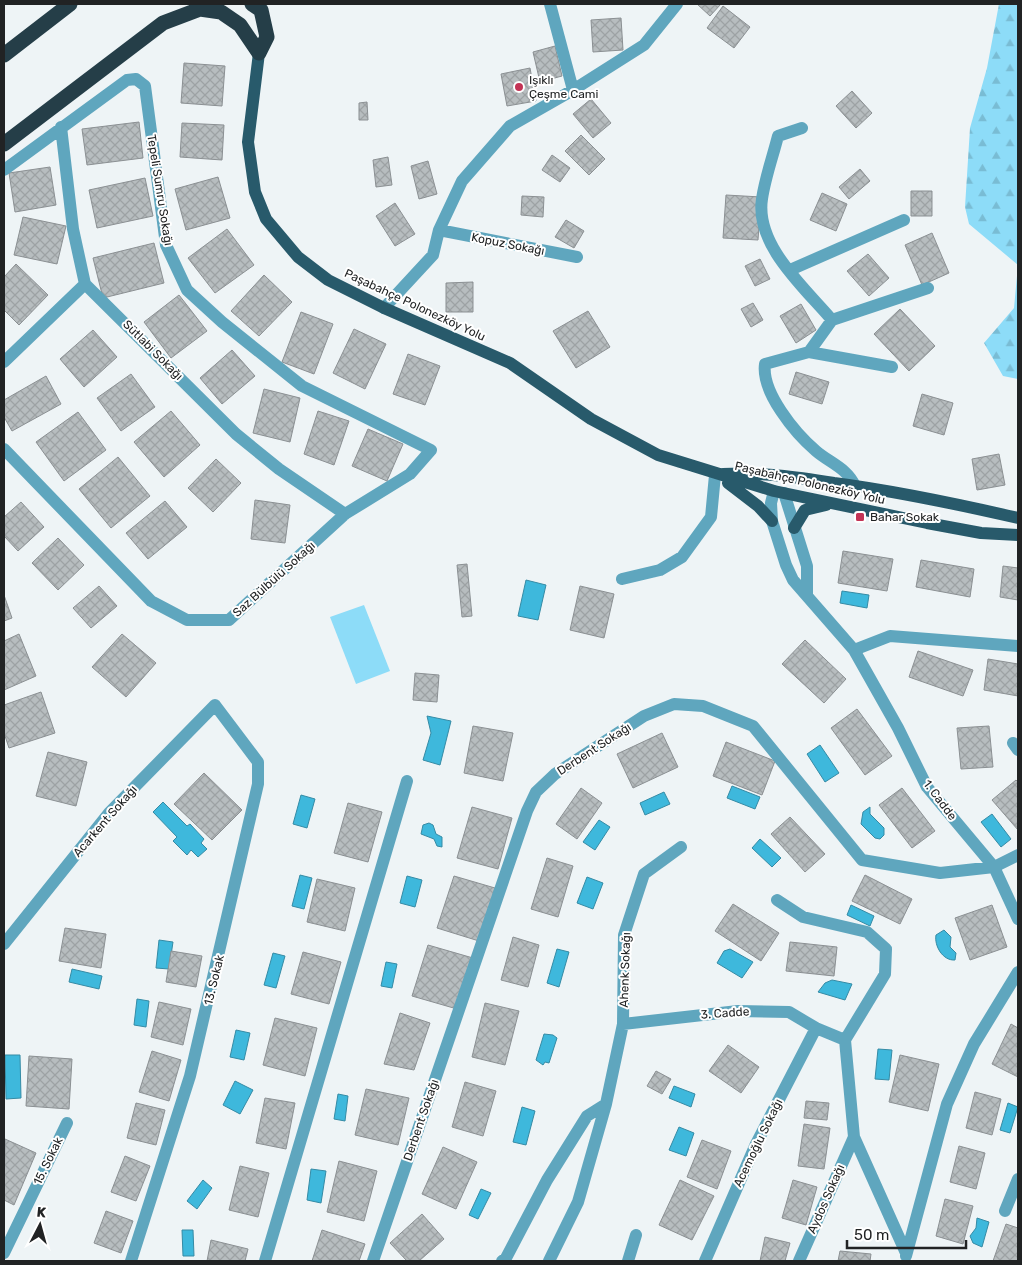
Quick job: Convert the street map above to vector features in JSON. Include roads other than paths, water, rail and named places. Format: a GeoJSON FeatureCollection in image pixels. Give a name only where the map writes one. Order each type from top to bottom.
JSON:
{"type":"FeatureCollection","features":[{"type":"Feature","properties":{"kind":"highway"},"geometry":{"type":"LineString","coordinates":[[4,55],[70,4]]}},
{"type":"Feature","properties":{"kind":"highway"},"geometry":{"type":"LineString","coordinates":[[252,4],[261,10],[267,37],[259,53]]}},
{"type":"Feature","properties":{"kind":"highway"},"geometry":{"type":"LineString","coordinates":[[4,144],[163,23],[200,9],[221,12],[240,24],[259,53]]}},
{"type":"Feature","properties":{"kind":"main road","name":"Paşabahçe Polonezköy Yolu"},"geometry":{"type":"LineString","coordinates":[[259,53],[248,142],[255,192],[266,219],[298,256],[328,280],[384,308],[510,363],[591,419],[658,455],[715,475],[754,473],[778,486],[832,504],[981,533],[1018,536]]}},
{"type":"Feature","properties":{"kind":"main road"},"geometry":{"type":"LineString","coordinates":[[715,475],[758,506],[772,521]]}},
{"type":"Feature","properties":{"kind":"main road"},"geometry":{"type":"LineString","coordinates":[[778,486],[793,484],[886,499],[915,496]]}},
{"type":"Feature","properties":{"kind":"main road","name":"Paşabahçe Polonezköy Yolu"},"geometry":{"type":"LineString","coordinates":[[778,486],[855,486],[915,496],[1018,518]]}},
{"type":"Feature","properties":{"kind":"main road"},"geometry":{"type":"LineString","coordinates":[[794,528],[805,510],[832,504]]}},
{"type":"Feature","properties":{"kind":"street"},"geometry":{"type":"LineString","coordinates":[[550,4],[573,90]]}},
{"type":"Feature","properties":{"kind":"street"},"geometry":{"type":"LineString","coordinates":[[384,308],[433,256],[439,230],[462,181],[510,126],[573,90],[644,45],[678,4]]}},
{"type":"Feature","properties":{"kind":"street","name":"Tepeli Sumru Sokağı"},"geometry":{"type":"LineString","coordinates":[[4,170],[127,80],[136,78],[145,86],[166,245],[187,290],[222,322],[302,386],[431,450]]}},
{"type":"Feature","properties":{"kind":"street"},"geometry":{"type":"LineString","coordinates":[[4,362],[85,284],[73,229],[61,127]]}},
{"type":"Feature","properties":{"kind":"street"},"geometry":{"type":"LineString","coordinates":[[802,128],[778,136],[762,198],[761,219],[768,242],[832,320]]}},
{"type":"Feature","properties":{"kind":"street"},"geometry":{"type":"LineString","coordinates":[[790,270],[904,220]]}},
{"type":"Feature","properties":{"kind":"street","name":"Kopuz Sokağı"},"geometry":{"type":"LineString","coordinates":[[439,230],[577,257]]}},
{"type":"Feature","properties":{"kind":"street","name":"Sütlabi Sokağı"},"geometry":{"type":"LineString","coordinates":[[85,284],[236,434],[279,469],[345,514]]}},
{"type":"Feature","properties":{"kind":"street"},"geometry":{"type":"LineString","coordinates":[[809,352],[832,320],[928,288]]}},
{"type":"Feature","properties":{"kind":"street"},"geometry":{"type":"LineString","coordinates":[[855,486],[850,474],[817,452],[796,432],[766,384],[765,364],[809,352],[892,367]]}},
{"type":"Feature","properties":{"kind":"street","name":"Saz Bülbülü Sokağı"},"geometry":{"type":"LineString","coordinates":[[4,449],[151,601],[187,620],[229,620],[345,514],[410,474],[431,450]]}},
{"type":"Feature","properties":{"kind":"street"},"geometry":{"type":"LineString","coordinates":[[622,579],[660,570],[682,556],[711,517],[715,475]]}},
{"type":"Feature","properties":{"kind":"street"},"geometry":{"type":"LineString","coordinates":[[778,486],[807,566],[807,596]]}},
{"type":"Feature","properties":{"kind":"street","name":"1. Cadde"},"geometry":{"type":"LineString","coordinates":[[778,486],[771,503],[772,521],[786,565],[793,580],[854,650],[898,728],[928,787],[994,867],[1018,919]]}},
{"type":"Feature","properties":{"kind":"street"},"geometry":{"type":"LineString","coordinates":[[854,650],[890,636],[1018,646]]}},
{"type":"Feature","properties":{"kind":"street","name":"Derbent Sokağı"},"geometry":{"type":"LineString","coordinates":[[373,1261],[527,811],[536,792],[555,774],[644,716],[674,704],[704,706],[753,726],[862,860],[940,873],[994,867],[1018,855]]}},
{"type":"Feature","properties":{"kind":"street","name":"Acarkent Sokağı"},"geometry":{"type":"LineString","coordinates":[[4,944],[109,813],[215,705]]}},
{"type":"Feature","properties":{"kind":"street","name":"13. Sokak"},"geometry":{"type":"LineString","coordinates":[[131,1261],[190,1076],[258,784],[258,762],[215,705]]}},
{"type":"Feature","properties":{"kind":"street"},"geometry":{"type":"LineString","coordinates":[[266,1261],[407,781]]}},
{"type":"Feature","properties":{"kind":"street","name":"Ahenk Sokağı"},"geometry":{"type":"LineString","coordinates":[[623,1024],[624,934],[641,882],[644,874],[681,847]]}},
{"type":"Feature","properties":{"kind":"street"},"geometry":{"type":"LineString","coordinates":[[777,900],[803,917],[867,932],[886,949],[885,974],[845,1040],[854,1137],[906,1257]]}},
{"type":"Feature","properties":{"kind":"street"},"geometry":{"type":"LineString","coordinates":[[906,1257],[947,1104],[974,1044],[1018,972]]}},
{"type":"Feature","properties":{"kind":"street","name":"3. Cadde"},"geometry":{"type":"LineString","coordinates":[[623,1024],[738,1011],[789,1012],[816,1028],[845,1040]]}},
{"type":"Feature","properties":{"kind":"street"},"geometry":{"type":"LineString","coordinates":[[550,1261],[578,1202],[606,1104],[623,1024]]}},
{"type":"Feature","properties":{"kind":"street","name":"Acemoğlu Sokağı"},"geometry":{"type":"LineString","coordinates":[[705,1261],[756,1144],[816,1028]]}},
{"type":"Feature","properties":{"kind":"street"},"geometry":{"type":"LineString","coordinates":[[502,1261],[506,1258],[547,1180],[587,1116],[606,1104]]}},
{"type":"Feature","properties":{"kind":"street","name":"15. Sokak"},"geometry":{"type":"LineString","coordinates":[[4,1253],[66,1123]]}},
{"type":"Feature","properties":{"kind":"street","name":"Aydos Sokağı"},"geometry":{"type":"LineString","coordinates":[[798,1261],[854,1137]]}},
{"type":"Feature","properties":{"kind":"street"},"geometry":{"type":"LineString","coordinates":[[1005,1210],[1018,1179]]}},
{"type":"Feature","properties":{"kind":"street"},"geometry":{"type":"LineString","coordinates":[[628,1261],[636,1234]]}},
{"type":"Feature","properties":{"kind":"place","name":"Işıklı Çeşme Cami"},"geometry":{"type":"Point","coordinates":[519,87]}},
{"type":"Feature","properties":{"kind":"place","name":"Bahar Sokak"},"geometry":{"type":"Point","coordinates":[860,517]}}]}
